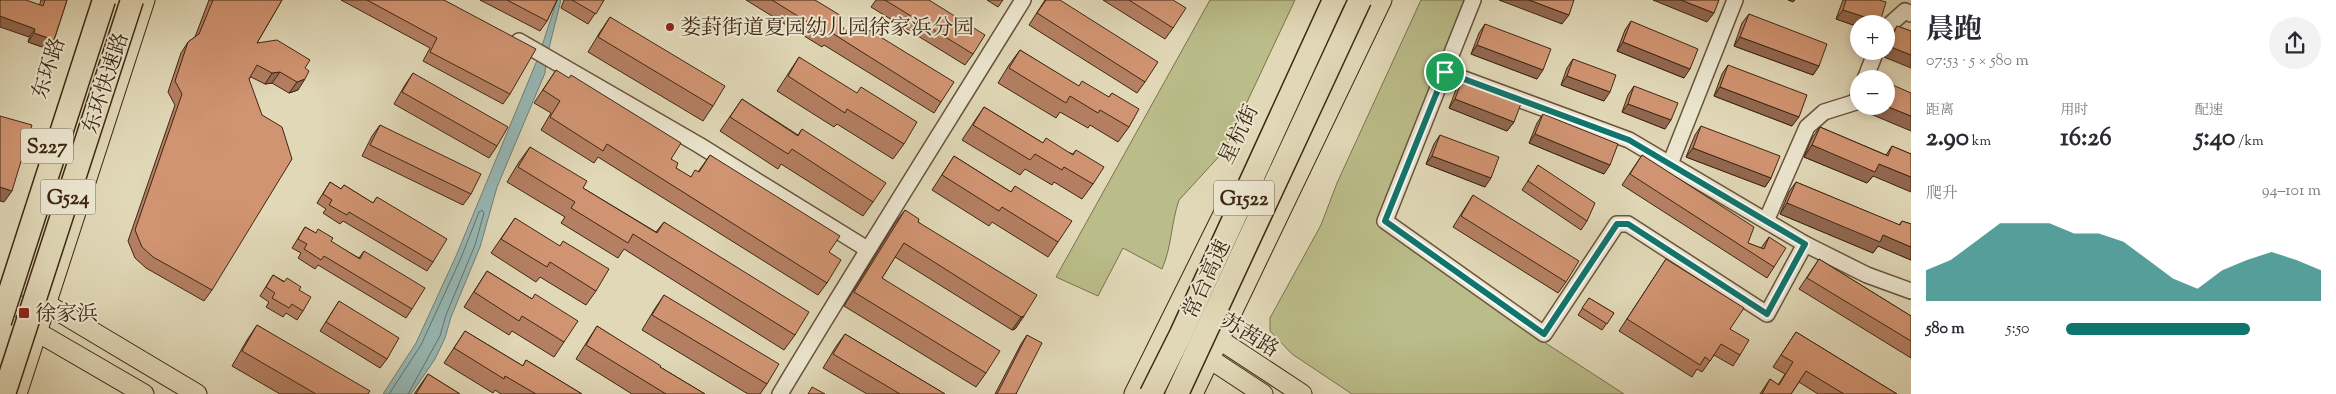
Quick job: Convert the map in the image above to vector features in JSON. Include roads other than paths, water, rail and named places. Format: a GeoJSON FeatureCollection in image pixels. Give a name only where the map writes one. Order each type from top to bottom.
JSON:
{"type":"FeatureCollection","features":[{"type":"Feature","properties":{"kind":"highway","name":"东环快速路"},"geometry":{"type":"LineString","coordinates":[[0,322],[104,0]]}},
{"type":"Feature","properties":{"kind":"highway","name":"东环快速路"},"geometry":{"type":"LineString","coordinates":[[4,394],[132,0]]}},
{"type":"Feature","properties":{"kind":"highway","name":"常台高速"},"geometry":{"type":"LineString","coordinates":[[1151,394],[1181,334],[1334,0]]}},
{"type":"Feature","properties":{"kind":"highway","name":"常台高速"},"geometry":{"type":"LineString","coordinates":[[1177,394],[1360,0]]}},
{"type":"Feature","properties":{"kind":"main road","name":"东环路"},"geometry":{"type":"LineString","coordinates":[[0,293],[94,0]]}},
{"type":"Feature","properties":{"kind":"main road","name":"S227"},"geometry":{"type":"LineString","coordinates":[[17,394],[48,305],[145,0]]}},
{"type":"Feature","properties":{"kind":"main road","name":"星杭街"},"geometry":{"type":"LineString","coordinates":[[1134,394],[1328,0]]}},
{"type":"Feature","properties":{"kind":"main road"},"geometry":{"type":"LineString","coordinates":[[1193,394],[1382,0]]}},
{"type":"Feature","properties":{"kind":"main road"},"geometry":{"type":"LineString","coordinates":[[19,234],[65,250]]}},
{"type":"Feature","properties":{"kind":"main road"},"geometry":{"type":"LineString","coordinates":[[0,309],[48,305],[197,394]]}},
{"type":"Feature","properties":{"kind":"main road"},"geometry":{"type":"LineString","coordinates":[[0,309],[144,394]]}},
{"type":"Feature","properties":{"kind":"main road","name":"苏茜路"},"geometry":{"type":"LineString","coordinates":[[1171,320],[1220,340],[1302,394]]}},
{"type":"Feature","properties":{"kind":"main road","name":"苏茜路"},"geometry":{"type":"LineString","coordinates":[[1171,320],[1210,359],[1263,394]]}},
{"type":"Feature","properties":{"kind":"street"},"geometry":{"type":"LineString","coordinates":[[780,394],[867,249],[893,211],[1022,0]]}},
{"type":"Feature","properties":{"kind":"street"},"geometry":{"type":"LineString","coordinates":[[1473,0],[1385,221],[1544,334],[1617,224],[1628,224],[1767,314],[1805,244]]}},
{"type":"Feature","properties":{"kind":"street"},"geometry":{"type":"LineString","coordinates":[[1670,164],[1735,0]]}},
{"type":"Feature","properties":{"kind":"street"},"geometry":{"type":"LineString","coordinates":[[1895,20],[1904,12],[1911,14]]}},
{"type":"Feature","properties":{"kind":"street"},"geometry":{"type":"LineString","coordinates":[[502,32],[699,145],[867,249]]}},
{"type":"Feature","properties":{"kind":"street"},"geometry":{"type":"LineString","coordinates":[[1445,72],[1629,140],[1805,244],[1867,275],[1911,291]]}},
{"type":"Feature","properties":{"kind":"street"},"geometry":{"type":"LineString","coordinates":[[1766,221],[1808,127],[1824,112],[1850,104]]}},
{"type":"Feature","properties":{"kind":"water"},"geometry":{"type":"Polygon","coordinates":[[[557,0],[561,0],[546,60],[545,73],[497,187],[480,247],[451,317],[445,338],[435,359],[411,394],[383,394],[416,343],[456,256],[538,58],[557,0]]]}},
{"type":"Feature","properties":{"kind":"place","name":"娄葑街道夏园幼儿园徐家浜分园"},"geometry":{"type":"Point","coordinates":[670,27]}},
{"type":"Feature","properties":{"kind":"place","name":"徐家浜"},"geometry":{"type":"Point","coordinates":[24,313]}}]}
